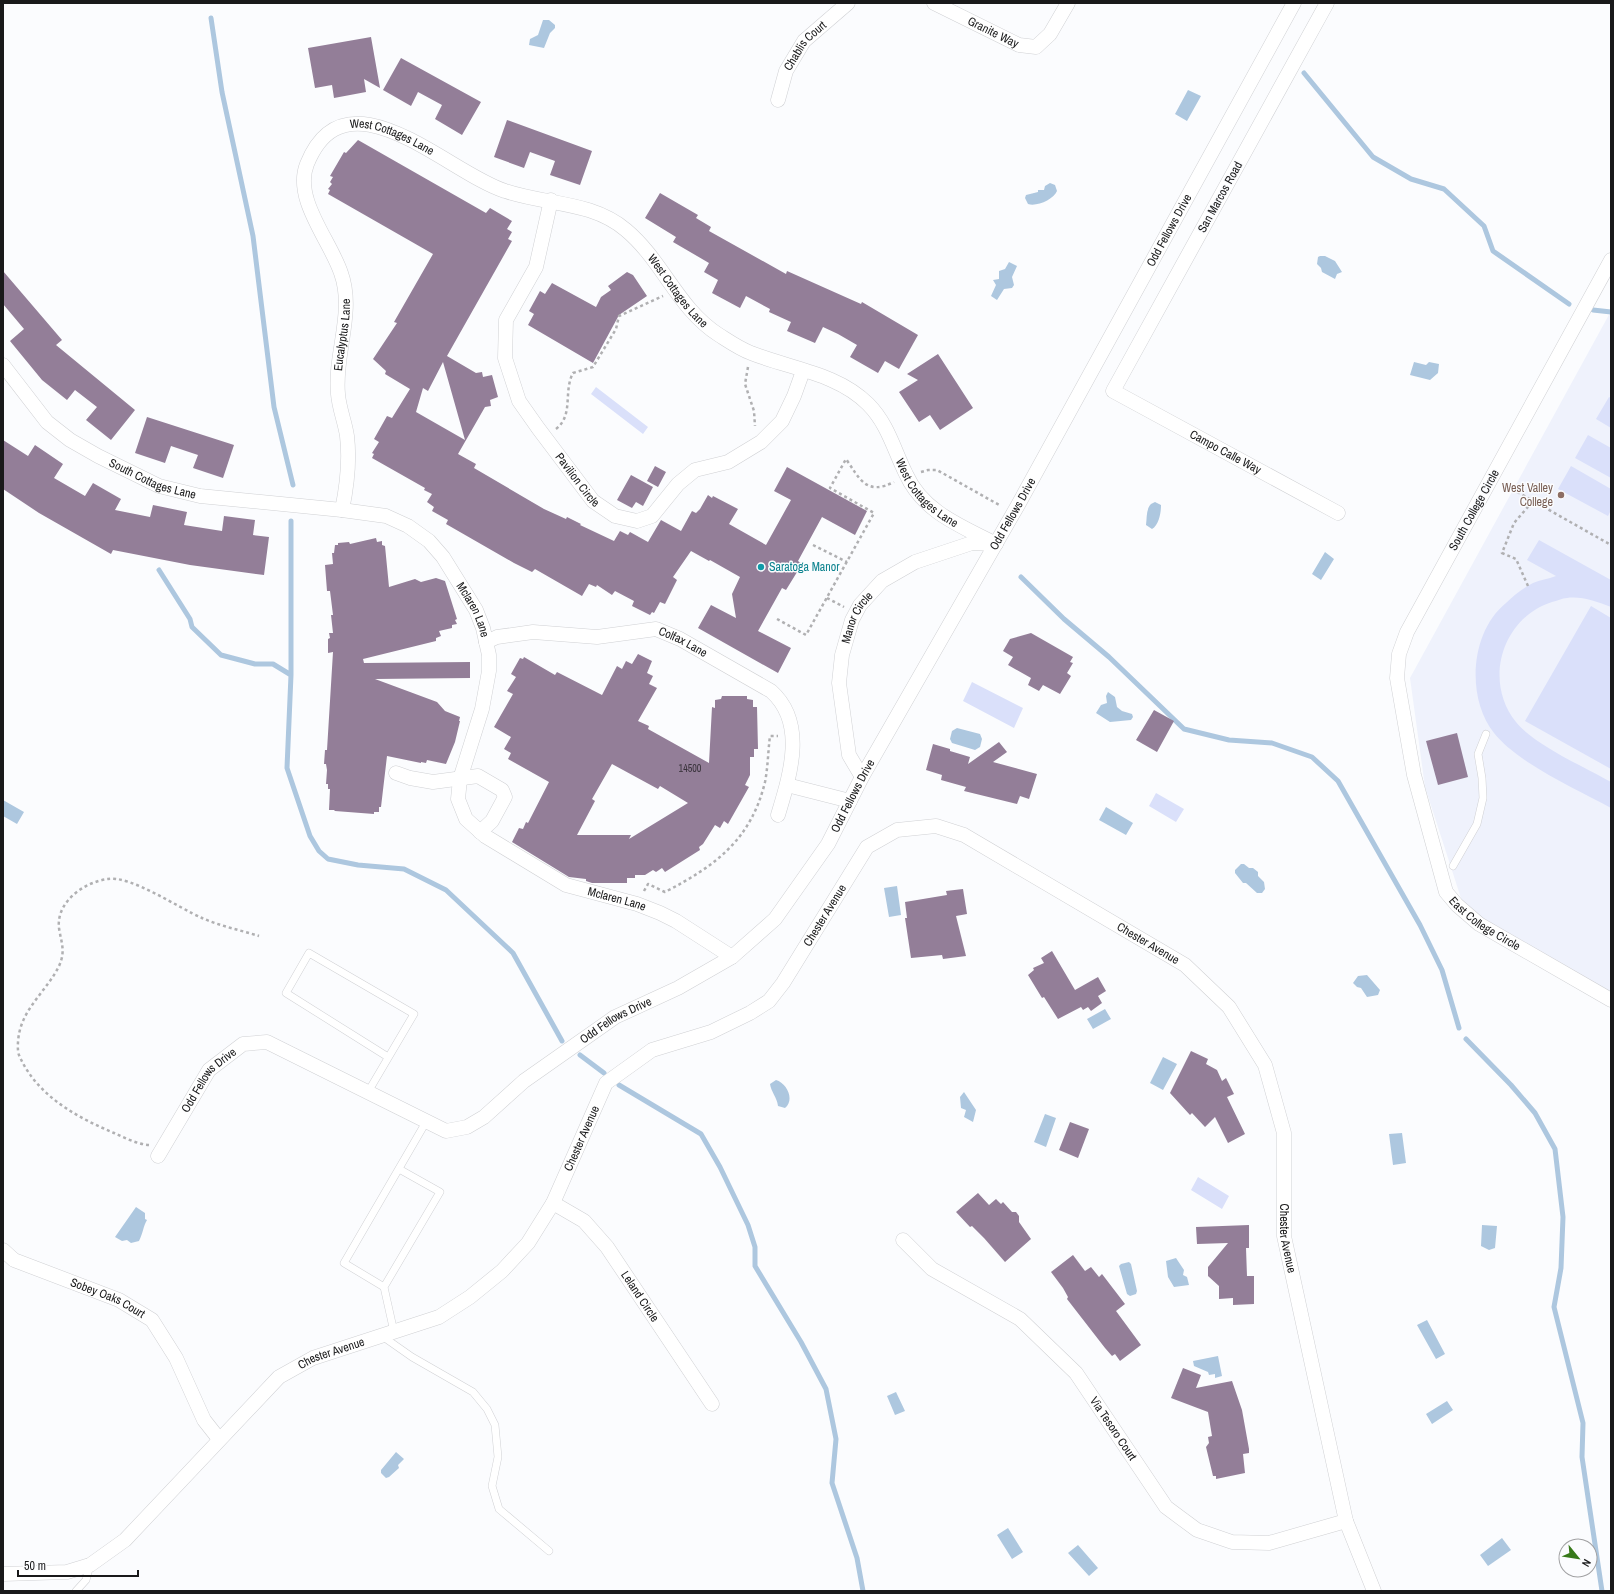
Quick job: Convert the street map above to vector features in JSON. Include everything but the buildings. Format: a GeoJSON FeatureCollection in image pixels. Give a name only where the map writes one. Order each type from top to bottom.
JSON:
{"type":"FeatureCollection","features":[{"type":"Feature","properties":{"kind":"street","name":"Chablis Court"},"geometry":{"type":"LineString","coordinates":[[778,100],[786,71],[804,41],[848,3]]}},
{"type":"Feature","properties":{"kind":"street","name":"Granite Way"},"geometry":{"type":"LineString","coordinates":[[934,3],[1019,45],[1036,47],[1050,34],[1068,3]]}},
{"type":"Feature","properties":{"kind":"street","name":"Odd Fellows Drive"},"geometry":{"type":"LineString","coordinates":[[161,1151],[209,1070],[243,1044],[267,1042],[446,1131],[467,1127],[484,1117],[524,1081],[615,1017],[678,988],[732,957],[775,920],[828,844],[862,777],[996,544],[1294,3]]}},
{"type":"Feature","properties":{"kind":"street","name":"San Marcos Road"},"geometry":{"type":"LineString","coordinates":[[1113,391],[1327,3]]}},
{"type":"Feature","properties":{"kind":"street","name":"West Cottages Lane"},"geometry":{"type":"LineString","coordinates":[[316,146],[330,132],[344,125],[368,124],[389,129],[501,190],[528,198],[551,200],[605,216],[625,229],[647,250],[673,290],[691,311],[715,333],[753,354],[803,371],[823,376],[848,388],[869,405],[886,427],[907,477],[922,500],[940,515],[996,544]]}},
{"type":"Feature","properties":{"kind":"street","name":"Eucalyptus Lane"},"geometry":{"type":"LineString","coordinates":[[316,146],[306,168],[303,190],[342,273],[347,302],[342,334],[338,393],[347,437],[348,467],[342,510]]}},
{"type":"Feature","properties":{"kind":"street","name":"Pavilion Circle"},"geometry":{"type":"LineString","coordinates":[[551,200],[536,267],[506,320],[505,358],[519,401],[593,501],[615,516],[637,521],[652,516],[678,484],[695,470],[728,462],[760,442],[782,421],[794,396],[803,371]]}},
{"type":"Feature","properties":{"kind":"street","name":"South College Circle"},"geometry":{"type":"LineString","coordinates":[[1414,775],[1397,678],[1399,654],[1407,632],[1611,260]]}},
{"type":"Feature","properties":{"kind":"street","name":"South Cottages Lane"},"geometry":{"type":"LineString","coordinates":[[3,365],[47,422],[70,440],[98,456],[159,486],[200,496],[342,510]]}},
{"type":"Feature","properties":{"kind":"street","name":"Campo Calle Way"},"geometry":{"type":"LineString","coordinates":[[1113,391],[1338,513]]}},
{"type":"Feature","properties":{"kind":"street","name":"Mclaren Lane"},"geometry":{"type":"LineString","coordinates":[[342,510],[386,516],[408,526],[429,541],[444,557],[476,610],[486,642],[489,671],[482,709],[460,779],[458,799],[466,819],[480,832],[510,852],[566,885],[637,904],[676,921],[732,957]]}},
{"type":"Feature","properties":{"kind":"street","name":"Manor Circle"},"geometry":{"type":"LineString","coordinates":[[862,777],[849,755],[839,683],[842,655],[852,620],[860,605],[882,582],[915,562],[972,543],[996,544]]}},
{"type":"Feature","properties":{"kind":"street","name":"Colfax Lane"},"geometry":{"type":"LineString","coordinates":[[486,642],[497,637],[533,632],[597,637],[656,629],[680,639],[772,691],[782,700],[789,715],[792,738],[792,753],[787,785],[778,815]]}},
{"type":"Feature","properties":{"kind":"street"},"geometry":{"type":"LineString","coordinates":[[396,773],[410,778],[433,782],[478,776],[502,790],[505,797],[502,803],[492,821],[480,832]]}},
{"type":"Feature","properties":{"kind":"street","name":"East College Circle"},"geometry":{"type":"LineString","coordinates":[[1414,775],[1446,892],[1456,905],[1479,924],[1611,1000]]}},
{"type":"Feature","properties":{"kind":"street"},"geometry":{"type":"LineString","coordinates":[[787,785],[850,801]]}},
{"type":"Feature","properties":{"kind":"street","name":"Chester Avenue"},"geometry":{"type":"LineString","coordinates":[[3,1574],[67,1572],[90,1566],[126,1540],[219,1439],[279,1377],[313,1358],[440,1317],[470,1297],[502,1271],[528,1243],[553,1203],[606,1083],[652,1050],[711,1032],[750,1013],[769,1001],[783,983],[867,847],[897,830],[936,826],[964,835],[1185,965],[1229,1007],[1265,1065],[1284,1133],[1284,1236],[1346,1521],[1374,1591]]}},
{"type":"Feature","properties":{"kind":"street","name":"Leland Circle"},"geometry":{"type":"LineString","coordinates":[[553,1203],[584,1221],[607,1247],[712,1404]]}},
{"type":"Feature","properties":{"kind":"street","name":"Via Tesoro Court"},"geometry":{"type":"LineString","coordinates":[[902,1240],[932,1268],[1020,1319],[1076,1373],[1166,1507],[1198,1530],[1232,1542],[1269,1543],[1346,1521]]}},
{"type":"Feature","properties":{"kind":"street","name":"Sobey Oaks Court"},"geometry":{"type":"LineString","coordinates":[[3,1250],[14,1260],[119,1300],[152,1320],[176,1358],[204,1420],[219,1439]]}},
{"type":"Feature","properties":{"kind":"lane"},"geometry":{"type":"LineString","coordinates":[[1453,866],[1477,824],[1482,798],[1482,778],[1478,754],[1486,734]]}},
{"type":"Feature","properties":{"kind":"lane"},"geometry":{"type":"LineString","coordinates":[[368,1092],[414,1014],[309,953],[286,993],[388,1057]]}},
{"type":"Feature","properties":{"kind":"lane"},"geometry":{"type":"LineString","coordinates":[[384,1286],[344,1263],[426,1122]]}},
{"type":"Feature","properties":{"kind":"lane"},"geometry":{"type":"LineString","coordinates":[[400,1169],[440,1192],[384,1286],[388,1334],[412,1357],[473,1392],[487,1409],[495,1425],[498,1457],[492,1486],[498,1509],[549,1551]]}},
{"type":"Feature","properties":{"kind":"lane"},"geometry":{"type":"LineString","coordinates":[[76,1591],[86,1580],[90,1566]]}},
{"type":"Feature","properties":{"kind":"path"},"geometry":{"type":"LineString","coordinates":[[545,438],[564,423],[566,417],[569,380],[572,373],[593,367],[616,329],[619,316],[655,300],[673,290]]}},
{"type":"Feature","properties":{"kind":"path"},"geometry":{"type":"LineString","coordinates":[[753,354],[746,371],[745,384],[754,411],[755,435],[760,442]]}},
{"type":"Feature","properties":{"kind":"path"},"geometry":{"type":"LineString","coordinates":[[778,619],[806,634],[874,513],[830,488],[846,459],[856,476],[865,484],[877,488],[898,480]]}},
{"type":"Feature","properties":{"kind":"path"},"geometry":{"type":"LineString","coordinates":[[915,474],[928,470],[937,470],[1013,512]]}},
{"type":"Feature","properties":{"kind":"path"},"geometry":{"type":"LineString","coordinates":[[1512,489],[1611,545]]}},
{"type":"Feature","properties":{"kind":"path"},"geometry":{"type":"LineString","coordinates":[[1528,586],[1516,558],[1502,553],[1514,523],[1533,501]]}},
{"type":"Feature","properties":{"kind":"path"},"geometry":{"type":"LineString","coordinates":[[813,545],[847,562]]}},
{"type":"Feature","properties":{"kind":"path"},"geometry":{"type":"LineString","coordinates":[[637,904],[648,884],[665,892],[691,878],[720,859],[736,841],[756,809],[765,781],[770,736],[792,738]]}},
{"type":"Feature","properties":{"kind":"path"},"geometry":{"type":"LineString","coordinates":[[161,1151],[129,1140],[87,1122],[57,1102],[35,1082],[18,1053],[19,1033],[27,1014],[59,966],[64,945],[59,927],[60,915],[70,898],[87,885],[108,878],[127,881],[202,918],[259,936]]}},
{"type":"Feature","properties":{"kind":"shaded area"},"geometry":{"type":"Polygon","coordinates":[[[543,20],[549,20],[555,25],[555,28],[550,33],[544,48],[529,45],[530,39],[538,35],[543,20]]]}},
{"type":"Feature","properties":{"kind":"shaded area"},"geometry":{"type":"Polygon","coordinates":[[[1188,90],[1201,96],[1187,121],[1175,114],[1188,90]]]}},
{"type":"Feature","properties":{"kind":"shaded area"},"geometry":{"type":"Polygon","coordinates":[[[1050,183],[1055,185],[1057,191],[1052,197],[1040,203],[1032,205],[1028,204],[1025,198],[1026,195],[1038,192],[1038,190],[1044,190],[1045,186],[1050,183]]]}},
{"type":"Feature","properties":{"kind":"shaded area"},"geometry":{"type":"Polygon","coordinates":[[[1325,256],[1335,261],[1342,272],[1337,274],[1335,279],[1322,272],[1321,268],[1317,264],[1318,257],[1325,256]]]}},
{"type":"Feature","properties":{"kind":"shaded area"},"geometry":{"type":"Polygon","coordinates":[[[1009,262],[1017,266],[1012,277],[1014,285],[1012,288],[1004,289],[997,300],[991,296],[996,285],[993,280],[999,279],[999,271],[1005,269],[1009,262]]]}},
{"type":"Feature","properties":{"kind":"shaded area","name":"West Valley College"},"geometry":{"type":"Polygon","coordinates":[[[1611,311],[1611,1007],[1469,923],[1425,787],[1410,678],[1611,311]]]}},
{"type":"Feature","properties":{"kind":"shaded area"},"geometry":{"type":"Polygon","coordinates":[[[1414,362],[1426,365],[1429,362],[1439,364],[1438,373],[1430,380],[1410,375],[1414,362]]]}},
{"type":"Feature","properties":{"kind":"shaded area"},"geometry":{"type":"Polygon","coordinates":[[[596,387],[648,427],[643,434],[591,394],[596,387]]]}},
{"type":"Feature","properties":{"kind":"shaded area"},"geometry":{"type":"Polygon","coordinates":[[[1609,397],[1611,398],[1611,428],[1596,419],[1609,397]]]}},
{"type":"Feature","properties":{"kind":"shaded area"},"geometry":{"type":"Polygon","coordinates":[[[1588,435],[1611,448],[1611,478],[1575,458],[1588,435]]]}},
{"type":"Feature","properties":{"kind":"shaded area"},"geometry":{"type":"Polygon","coordinates":[[[1571,466],[1611,489],[1611,510],[1608,516],[1558,489],[1571,466]]]}},
{"type":"Feature","properties":{"kind":"shaded area"},"geometry":{"type":"Polygon","coordinates":[[[1155,502],[1161,505],[1161,512],[1158,522],[1152,529],[1146,525],[1147,514],[1149,506],[1155,502]]]}},
{"type":"Feature","properties":{"kind":"shaded area"},"geometry":{"type":"Polygon","coordinates":[[[1539,540],[1611,580],[1611,607],[1589,600],[1563,598],[1535,610],[1521,622],[1510,636],[1503,653],[1500,670],[1501,688],[1506,706],[1516,722],[1534,739],[1574,763],[1611,782],[1611,808],[1549,775],[1518,755],[1494,733],[1485,719],[1479,702],[1476,684],[1476,666],[1479,648],[1485,631],[1494,615],[1518,592],[1533,583],[1556,576],[1527,560],[1539,540]]]}},
{"type":"Feature","properties":{"kind":"shaded area"},"geometry":{"type":"Polygon","coordinates":[[[1325,552],[1334,559],[1321,580],[1312,574],[1325,552]]]}},
{"type":"Feature","properties":{"kind":"shaded area"},"geometry":{"type":"Polygon","coordinates":[[[1591,606],[1611,618],[1611,769],[1525,721],[1591,606]]]}},
{"type":"Feature","properties":{"kind":"shaded area"},"geometry":{"type":"Polygon","coordinates":[[[972,682],[1023,708],[1014,728],[963,701],[972,682]]]}},
{"type":"Feature","properties":{"kind":"shaded area"},"geometry":{"type":"Polygon","coordinates":[[[1108,692],[1115,697],[1117,707],[1122,711],[1132,714],[1133,717],[1131,720],[1110,722],[1096,713],[1101,705],[1107,703],[1106,696],[1108,692]]]}},
{"type":"Feature","properties":{"kind":"shaded area"},"geometry":{"type":"Polygon","coordinates":[[[957,728],[980,734],[982,739],[980,747],[975,750],[952,743],[950,739],[952,731],[957,728]]]}},
{"type":"Feature","properties":{"kind":"shaded area"},"geometry":{"type":"Polygon","coordinates":[[[1156,793],[1184,809],[1176,822],[1149,806],[1156,793]]]}},
{"type":"Feature","properties":{"kind":"shaded area"},"geometry":{"type":"Polygon","coordinates":[[[3,800],[24,812],[17,824],[3,816],[3,800]]]}},
{"type":"Feature","properties":{"kind":"shaded area"},"geometry":{"type":"Polygon","coordinates":[[[1106,807],[1133,823],[1126,835],[1099,820],[1106,807]]]}},
{"type":"Feature","properties":{"kind":"shaded area"},"geometry":{"type":"Polygon","coordinates":[[[1241,864],[1244,864],[1249,868],[1253,868],[1258,872],[1258,876],[1264,882],[1265,889],[1262,893],[1257,893],[1246,883],[1243,883],[1235,873],[1235,870],[1241,864]]]}},
{"type":"Feature","properties":{"kind":"shaded area"},"geometry":{"type":"Polygon","coordinates":[[[897,886],[901,915],[889,917],[884,888],[897,886]]]}},
{"type":"Feature","properties":{"kind":"shaded area"},"geometry":{"type":"Polygon","coordinates":[[[1367,975],[1380,990],[1378,995],[1367,997],[1361,988],[1357,987],[1353,983],[1358,976],[1367,975]]]}},
{"type":"Feature","properties":{"kind":"shaded area"},"geometry":{"type":"Polygon","coordinates":[[[1105,1009],[1111,1019],[1093,1029],[1087,1019],[1105,1009]]]}},
{"type":"Feature","properties":{"kind":"shaded area"},"geometry":{"type":"Polygon","coordinates":[[[1163,1057],[1177,1064],[1163,1090],[1150,1083],[1163,1057]]]}},
{"type":"Feature","properties":{"kind":"shaded area"},"geometry":{"type":"Polygon","coordinates":[[[776,1080],[786,1088],[788,1092],[789,1101],[785,1108],[778,1106],[770,1084],[776,1080]]]}},
{"type":"Feature","properties":{"kind":"shaded area"},"geometry":{"type":"Polygon","coordinates":[[[964,1092],[976,1110],[973,1122],[964,1117],[966,1110],[961,1108],[960,1097],[964,1092]]]}},
{"type":"Feature","properties":{"kind":"shaded area"},"geometry":{"type":"Polygon","coordinates":[[[1045,1114],[1056,1118],[1046,1147],[1034,1142],[1045,1114]]]}},
{"type":"Feature","properties":{"kind":"shaded area"},"geometry":{"type":"Polygon","coordinates":[[[1402,1133],[1406,1163],[1393,1165],[1389,1134],[1402,1133]]]}},
{"type":"Feature","properties":{"kind":"shaded area"},"geometry":{"type":"Polygon","coordinates":[[[1198,1177],[1229,1196],[1222,1209],[1191,1190],[1198,1177]]]}},
{"type":"Feature","properties":{"kind":"shaded area"},"geometry":{"type":"Polygon","coordinates":[[[136,1207],[145,1213],[145,1219],[147,1220],[139,1241],[131,1243],[127,1240],[122,1241],[115,1237],[136,1207]]]}},
{"type":"Feature","properties":{"kind":"shaded area"},"geometry":{"type":"Polygon","coordinates":[[[1482,1225],[1497,1226],[1495,1248],[1489,1250],[1481,1246],[1482,1225]]]}},
{"type":"Feature","properties":{"kind":"shaded area"},"geometry":{"type":"Polygon","coordinates":[[[1176,1258],[1184,1270],[1183,1275],[1187,1277],[1189,1285],[1174,1287],[1168,1277],[1166,1261],[1176,1258]]]}},
{"type":"Feature","properties":{"kind":"shaded area"},"geometry":{"type":"Polygon","coordinates":[[[1129,1262],[1131,1264],[1137,1291],[1136,1294],[1130,1296],[1127,1294],[1119,1266],[1129,1262]]]}},
{"type":"Feature","properties":{"kind":"shaded area"},"geometry":{"type":"Polygon","coordinates":[[[1427,1320],[1445,1354],[1436,1359],[1417,1325],[1427,1320]]]}},
{"type":"Feature","properties":{"kind":"shaded area"},"geometry":{"type":"Polygon","coordinates":[[[1218,1356],[1222,1376],[1215,1378],[1215,1374],[1209,1375],[1208,1372],[1194,1366],[1193,1361],[1218,1356]]]}},
{"type":"Feature","properties":{"kind":"shaded area"},"geometry":{"type":"Polygon","coordinates":[[[896,1392],[905,1411],[895,1415],[887,1396],[896,1392]]]}},
{"type":"Feature","properties":{"kind":"shaded area"},"geometry":{"type":"Polygon","coordinates":[[[1447,1401],[1453,1410],[1432,1424],[1426,1414],[1447,1401]]]}},
{"type":"Feature","properties":{"kind":"shaded area"},"geometry":{"type":"Polygon","coordinates":[[[396,1452],[404,1459],[398,1465],[399,1468],[386,1478],[381,1473],[381,1470],[396,1452]]]}},
{"type":"Feature","properties":{"kind":"shaded area"},"geometry":{"type":"Polygon","coordinates":[[[1008,1528],[1023,1552],[1012,1559],[997,1535],[1008,1528]]]}},
{"type":"Feature","properties":{"kind":"shaded area"},"geometry":{"type":"Polygon","coordinates":[[[1502,1538],[1511,1550],[1488,1566],[1480,1555],[1502,1538]]]}},
{"type":"Feature","properties":{"kind":"shaded area"},"geometry":{"type":"Polygon","coordinates":[[[1078,1545],[1098,1568],[1089,1576],[1068,1553],[1078,1545]]]}},
{"type":"Feature","properties":{"kind":"waterway"},"geometry":{"type":"LineString","coordinates":[[211,18],[222,92],[253,236],[274,407],[293,485]]}},
{"type":"Feature","properties":{"kind":"waterway"},"geometry":{"type":"LineString","coordinates":[[1304,73],[1373,157],[1411,179],[1444,189],[1484,226],[1493,251],[1569,304]]}},
{"type":"Feature","properties":{"kind":"waterway"},"geometry":{"type":"LineString","coordinates":[[1593,310],[1611,312]]}},
{"type":"Feature","properties":{"kind":"waterway"},"geometry":{"type":"LineString","coordinates":[[291,521],[291,675]]}},
{"type":"Feature","properties":{"kind":"waterway"},"geometry":{"type":"LineString","coordinates":[[159,570],[190,619],[192,627],[221,655],[255,664],[273,664],[291,675],[287,768],[310,836],[319,851],[328,859],[358,865],[404,869],[446,890],[513,953],[562,1041]]}},
{"type":"Feature","properties":{"kind":"waterway"},"geometry":{"type":"LineString","coordinates":[[1021,577],[1064,619],[1109,657],[1184,729],[1229,740],[1272,743],[1312,757],[1338,781],[1420,925],[1442,970],[1459,1028]]}},
{"type":"Feature","properties":{"kind":"waterway"},"geometry":{"type":"LineString","coordinates":[[1466,1039],[1511,1085],[1535,1113],[1555,1149],[1563,1217],[1561,1268],[1554,1307],[1583,1423],[1582,1457],[1602,1591]]}},
{"type":"Feature","properties":{"kind":"waterway"},"geometry":{"type":"LineString","coordinates":[[580,1055],[604,1073]]}},
{"type":"Feature","properties":{"kind":"waterway"},"geometry":{"type":"LineString","coordinates":[[619,1085],[701,1134],[720,1167],[748,1225],[755,1247],[755,1266],[801,1342],[826,1389],[836,1439],[832,1483],[857,1558],[863,1591]]}},
{"type":"Feature","properties":{"kind":"place","name":"West Valley College"},"geometry":{"type":"Point","coordinates":[1561,495]}},
{"type":"Feature","properties":{"kind":"place","name":"Saratoga Manor"},"geometry":{"type":"Point","coordinates":[761,567]}}]}
